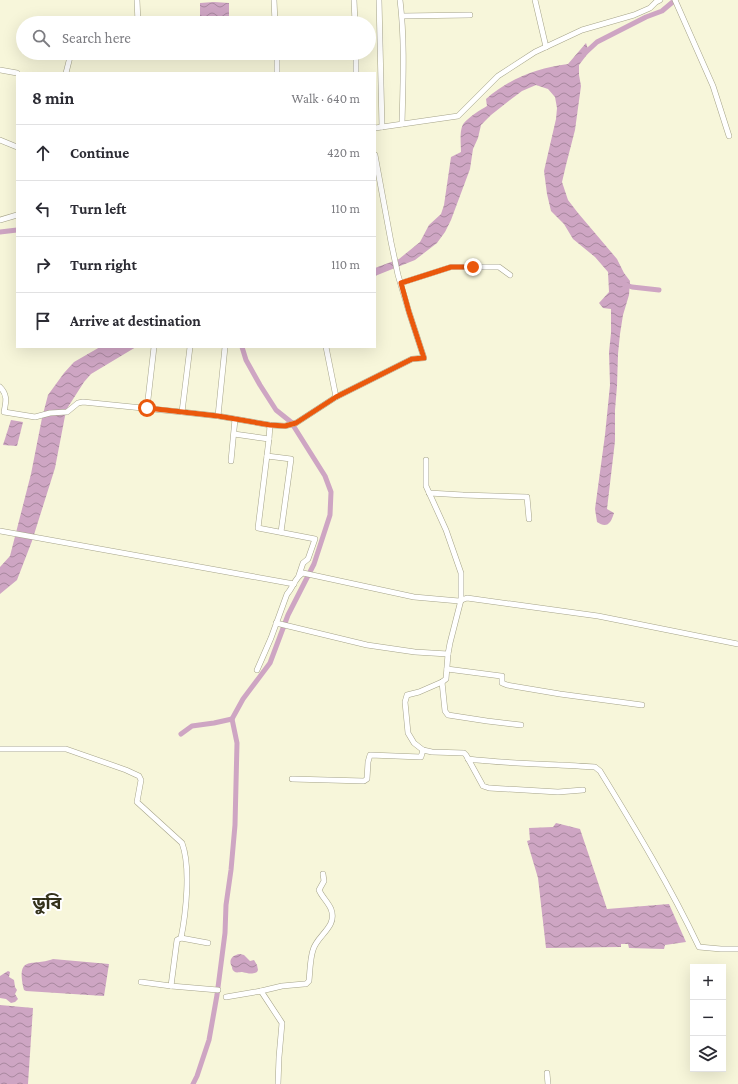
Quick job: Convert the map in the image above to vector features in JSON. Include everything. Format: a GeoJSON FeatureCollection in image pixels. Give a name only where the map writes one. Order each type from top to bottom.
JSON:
{"type":"FeatureCollection","features":[{"type":"Feature","properties":{"kind":"street"},"geometry":{"type":"LineString","coordinates":[[136,0],[137,16]]}},
{"type":"Feature","properties":{"kind":"street"},"geometry":{"type":"LineString","coordinates":[[274,0],[275,16]]}},
{"type":"Feature","properties":{"kind":"street"},"geometry":{"type":"LineString","coordinates":[[354,0],[355,16]]}},
{"type":"Feature","properties":{"kind":"street"},"geometry":{"type":"LineString","coordinates":[[379,0],[382,127]]}},
{"type":"Feature","properties":{"kind":"street"},"geometry":{"type":"LineString","coordinates":[[400,0],[404,69],[402,124]]}},
{"type":"Feature","properties":{"kind":"street"},"geometry":{"type":"LineString","coordinates":[[535,0],[546,47]]}},
{"type":"Feature","properties":{"kind":"street"},"geometry":{"type":"LineString","coordinates":[[376,128],[458,116],[498,76],[535,52],[582,30],[634,15],[650,8],[660,0]]}},
{"type":"Feature","properties":{"kind":"street"},"geometry":{"type":"LineString","coordinates":[[676,2],[713,86],[729,136]]}},
{"type":"Feature","properties":{"kind":"street"},"geometry":{"type":"LineString","coordinates":[[402,16],[470,15]]}},
{"type":"Feature","properties":{"kind":"street"},"geometry":{"type":"LineString","coordinates":[[66,72],[69,60]]}},
{"type":"Feature","properties":{"kind":"street"},"geometry":{"type":"LineString","coordinates":[[277,60],[277,72]]}},
{"type":"Feature","properties":{"kind":"street"},"geometry":{"type":"LineString","coordinates":[[356,60],[356,72]]}},
{"type":"Feature","properties":{"kind":"street"},"geometry":{"type":"LineString","coordinates":[[0,70],[16,73]]}},
{"type":"Feature","properties":{"kind":"street"},"geometry":{"type":"LineString","coordinates":[[0,140],[16,147]]}},
{"type":"Feature","properties":{"kind":"street"},"geometry":{"type":"LineString","coordinates":[[0,387],[6,396],[7,401],[4,412],[35,417],[50,413],[67,412],[78,403],[83,402],[218,416],[270,425],[285,426],[296,423],[336,397],[412,359],[424,358],[398,275],[376,160]]}},
{"type":"Feature","properties":{"kind":"street"},"geometry":{"type":"LineString","coordinates":[[0,220],[16,215]]}},
{"type":"Feature","properties":{"kind":"street"},"geometry":{"type":"LineString","coordinates":[[401,283],[451,267],[499,267],[510,275]]}},
{"type":"Feature","properties":{"kind":"street"},"geometry":{"type":"LineString","coordinates":[[147,408],[154,348]]}},
{"type":"Feature","properties":{"kind":"street"},"geometry":{"type":"LineString","coordinates":[[182,412],[190,348]]}},
{"type":"Feature","properties":{"kind":"street"},"geometry":{"type":"LineString","coordinates":[[218,416],[224,348]]}},
{"type":"Feature","properties":{"kind":"street"},"geometry":{"type":"LineString","coordinates":[[326,348],[336,397]]}},
{"type":"Feature","properties":{"kind":"street"},"geometry":{"type":"LineString","coordinates":[[231,461],[235,419]]}},
{"type":"Feature","properties":{"kind":"street"},"geometry":{"type":"LineString","coordinates":[[256,670],[271,638],[287,594],[292,589],[301,574],[303,563],[308,559],[314,539],[258,528],[270,425]]}},
{"type":"Feature","properties":{"kind":"street"},"geometry":{"type":"LineString","coordinates":[[234,434],[269,439]]}},
{"type":"Feature","properties":{"kind":"street"},"geometry":{"type":"LineString","coordinates":[[266,456],[291,459],[281,532]]}},
{"type":"Feature","properties":{"kind":"street"},"geometry":{"type":"LineString","coordinates":[[426,460],[426,486],[446,530],[461,573],[461,600],[450,643],[446,679],[420,692],[407,695],[405,702],[408,733],[414,743],[423,750],[432,752],[464,753],[483,786],[489,788],[558,792],[582,790]]}},
{"type":"Feature","properties":{"kind":"street"},"geometry":{"type":"LineString","coordinates":[[429,493],[527,497],[529,519]]}},
{"type":"Feature","properties":{"kind":"street"},"geometry":{"type":"LineString","coordinates":[[0,531],[294,584]]}},
{"type":"Feature","properties":{"kind":"street"},"geometry":{"type":"LineString","coordinates":[[301,574],[414,597],[459,601],[467,598],[598,616],[738,644]]}},
{"type":"Feature","properties":{"kind":"street"},"geometry":{"type":"LineString","coordinates":[[276,623],[367,645],[415,652],[448,654]]}},
{"type":"Feature","properties":{"kind":"street"},"geometry":{"type":"LineString","coordinates":[[447,669],[502,676],[502,683],[507,685],[642,705]]}},
{"type":"Feature","properties":{"kind":"street"},"geometry":{"type":"LineString","coordinates":[[442,682],[445,711],[448,715],[487,722],[522,725]]}},
{"type":"Feature","properties":{"kind":"street"},"geometry":{"type":"LineString","coordinates":[[0,749],[66,749],[139,776],[141,780],[136,802],[182,843],[185,849],[187,889],[183,929],[181,938],[177,940],[171,986]]}},
{"type":"Feature","properties":{"kind":"street"},"geometry":{"type":"LineString","coordinates":[[292,779],[364,780],[367,779],[370,755],[421,757],[423,750]]}},
{"type":"Feature","properties":{"kind":"street"},"geometry":{"type":"LineString","coordinates":[[468,759],[510,763],[595,767],[600,771],[654,862],[685,917],[699,947],[738,949]]}},
{"type":"Feature","properties":{"kind":"street"},"geometry":{"type":"LineString","coordinates":[[226,997],[282,986],[306,984],[308,981],[313,949],[330,925],[332,918],[331,908],[319,890],[324,881],[323,874]]}},
{"type":"Feature","properties":{"kind":"street"},"geometry":{"type":"LineString","coordinates":[[181,938],[208,942]]}},
{"type":"Feature","properties":{"kind":"street"},"geometry":{"type":"LineString","coordinates":[[141,982],[218,990]]}},
{"type":"Feature","properties":{"kind":"street"},"geometry":{"type":"LineString","coordinates":[[261,991],[282,1023],[278,1084]]}},
{"type":"Feature","properties":{"kind":"street"},"geometry":{"type":"LineString","coordinates":[[547,1073],[548,1084]]}},
{"type":"Feature","properties":{"kind":"water"},"geometry":{"type":"Polygon","coordinates":[[[200,3],[229,3],[229,16],[200,16],[200,3]]]}},
{"type":"Feature","properties":{"kind":"water"},"geometry":{"type":"Polygon","coordinates":[[[586,43],[589,52],[579,65],[581,86],[575,130],[562,182],[568,200],[617,259],[630,281],[629,295],[623,315],[620,334],[615,410],[615,441],[607,509],[614,513],[610,522],[606,525],[597,522],[595,509],[610,385],[609,352],[611,309],[603,308],[599,303],[609,292],[608,272],[595,257],[573,239],[564,224],[551,211],[544,171],[556,119],[557,108],[555,97],[548,89],[536,85],[522,91],[491,115],[481,125],[478,138],[473,149],[470,169],[445,232],[437,243],[415,260],[376,276],[376,268],[399,259],[420,242],[429,225],[441,214],[444,205],[451,157],[461,152],[461,133],[464,123],[487,106],[486,99],[505,85],[535,71],[568,64],[586,43]]]}},
{"type":"Feature","properties":{"kind":"water"},"geometry":{"type":"Polygon","coordinates":[[[98,348],[134,348],[91,374],[68,407],[55,468],[32,541],[17,580],[0,594],[0,567],[10,556],[31,474],[48,395],[74,362],[98,348]]]}},
{"type":"Feature","properties":{"kind":"water"},"geometry":{"type":"Polygon","coordinates":[[[11,420],[23,422],[17,446],[3,445],[11,420]]]}},
{"type":"Feature","properties":{"kind":"water"},"geometry":{"type":"Polygon","coordinates":[[[556,823],[580,829],[607,909],[669,904],[686,942],[665,945],[664,949],[629,948],[628,944],[621,944],[621,947],[546,948],[538,878],[527,841],[530,840],[529,828],[553,827],[556,823]]]}},
{"type":"Feature","properties":{"kind":"water"},"geometry":{"type":"Polygon","coordinates":[[[240,954],[244,955],[250,961],[254,960],[257,965],[257,972],[251,974],[236,972],[232,969],[230,962],[232,958],[240,954]]]}},
{"type":"Feature","properties":{"kind":"water"},"geometry":{"type":"Polygon","coordinates":[[[53,959],[109,964],[104,996],[24,990],[22,971],[24,966],[27,964],[53,959]]]}},
{"type":"Feature","properties":{"kind":"water"},"geometry":{"type":"Polygon","coordinates":[[[8,971],[10,972],[9,977],[14,980],[17,990],[15,994],[18,999],[11,1003],[6,999],[0,998],[0,976],[8,971]]]}},
{"type":"Feature","properties":{"kind":"water"},"geometry":{"type":"Polygon","coordinates":[[[0,1005],[33,1008],[28,1084],[0,1084],[0,1005]]]}},
{"type":"Feature","properties":{"kind":"waterway"},"geometry":{"type":"LineString","coordinates":[[584,54],[597,42],[646,17],[662,11],[675,0]]}},
{"type":"Feature","properties":{"kind":"waterway"},"geometry":{"type":"LineString","coordinates":[[0,232],[16,230]]}},
{"type":"Feature","properties":{"kind":"waterway"},"geometry":{"type":"LineString","coordinates":[[623,284],[632,287],[659,290]]}},
{"type":"Feature","properties":{"kind":"waterway"},"geometry":{"type":"LineString","coordinates":[[193,1084],[209,1040],[217,995],[225,933],[226,905],[235,825],[237,743],[232,719],[243,699],[270,663],[288,615],[314,564],[330,515],[331,492],[325,476],[291,422],[276,410],[246,360],[242,348]]}},
{"type":"Feature","properties":{"kind":"waterway"},"geometry":{"type":"LineString","coordinates":[[181,734],[192,726],[232,719]]}},
{"type":"Feature","properties":{"kind":"district","name":"ডুবি"},"geometry":{"type":"Point","coordinates":[47,903]}},
{"type":"Feature","properties":{"kind":"route"},"geometry":{"type":"LineString","coordinates":[[147,408],[218,416],[270,425],[285,426],[296,423],[336,397],[412,359],[424,358],[401,283],[451,267],[473,267]]}}]}
